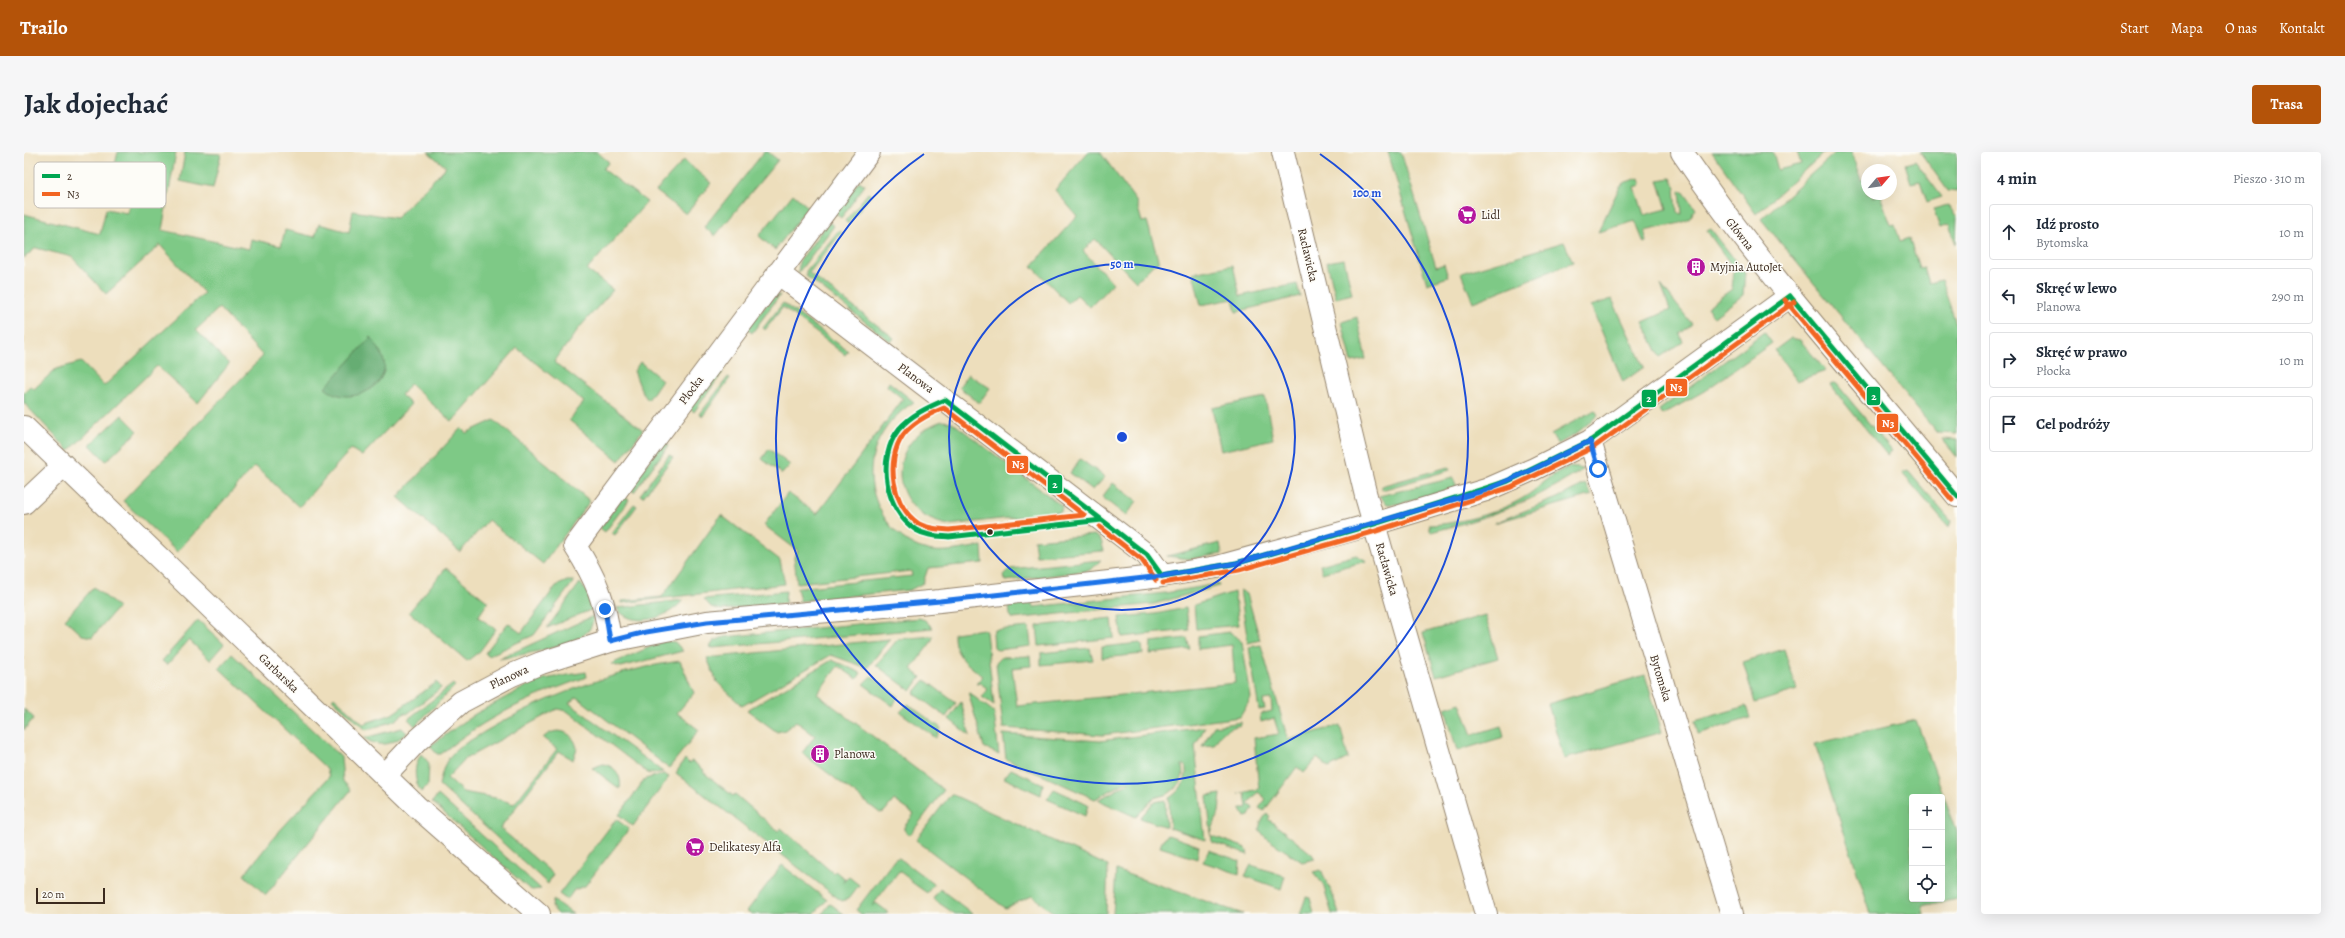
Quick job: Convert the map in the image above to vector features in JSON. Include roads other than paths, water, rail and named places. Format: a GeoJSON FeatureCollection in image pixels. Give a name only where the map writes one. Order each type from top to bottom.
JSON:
{"type":"FeatureCollection","features":[{"type":"Feature","properties":{"kind":"street","name":"Płocka"},"geometry":{"type":"LineString","coordinates":[[610,641],[605,609],[594,576],[575,546],[869,152]]}},
{"type":"Feature","properties":{"kind":"street","name":"Racławicka"},"geometry":{"type":"LineString","coordinates":[[1283,152],[1364,489],[1486,914]]}},
{"type":"Feature","properties":{"kind":"street","name":"Główna"},"geometry":{"type":"LineString","coordinates":[[1682,152],[1727,217],[1790,296],[1956,491]]}},
{"type":"Feature","properties":{"kind":"street","name":"Planowa"},"geometry":{"type":"LineString","coordinates":[[778,273],[1147,555],[1162,576]]}},
{"type":"Feature","properties":{"kind":"street","name":"Planowa"},"geometry":{"type":"LineString","coordinates":[[385,775],[418,740],[461,702],[512,675],[541,663],[610,641],[646,632],[707,622],[940,601],[1162,576],[1237,563],[1374,524],[1508,481],[1590,441],[1790,296]]}},
{"type":"Feature","properties":{"kind":"street","name":"Garbarska"},"geometry":{"type":"LineString","coordinates":[[24,427],[416,806],[539,914]]}},
{"type":"Feature","properties":{"kind":"street","name":"Bytomska"},"geometry":{"type":"LineString","coordinates":[[1590,441],[1732,914]]}},
{"type":"Feature","properties":{"kind":"street"},"geometry":{"type":"LineString","coordinates":[[24,503],[63,466]]}},
{"type":"Feature","properties":{"kind":"place","name":"Lidl"},"geometry":{"type":"Point","coordinates":[1467,215]}},
{"type":"Feature","properties":{"kind":"place","name":"Myjnia AutoJet"},"geometry":{"type":"Point","coordinates":[1696,267]}},
{"type":"Feature","properties":{"kind":"place","name":"Planowa"},"geometry":{"type":"Point","coordinates":[820,754]}},
{"type":"Feature","properties":{"kind":"place","name":"Delikatesy Alfa"},"geometry":{"type":"Point","coordinates":[695,847]}}]}
